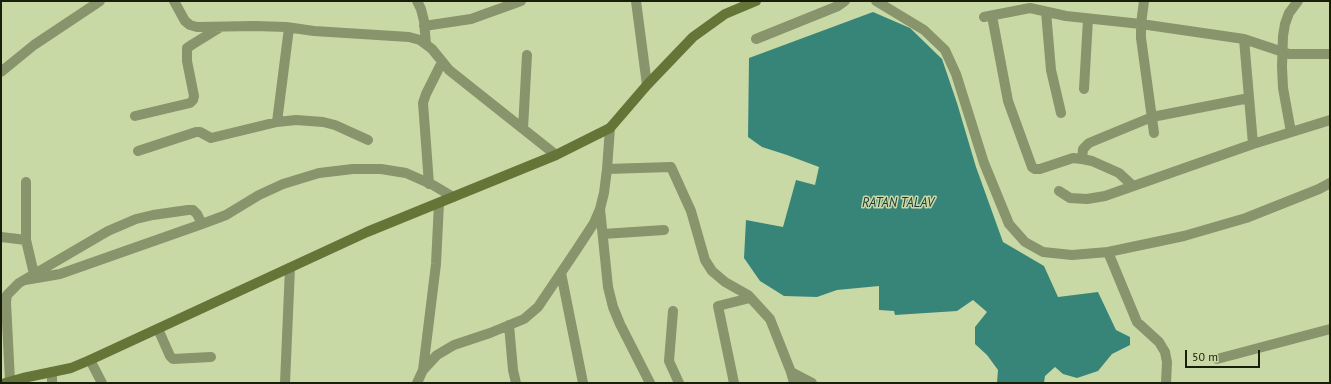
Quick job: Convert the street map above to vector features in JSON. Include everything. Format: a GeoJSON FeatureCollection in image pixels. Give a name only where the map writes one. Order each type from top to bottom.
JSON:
{"type":"FeatureCollection","features":[{"type":"Feature","properties":{"kind":"street"},"geometry":{"type":"LineString","coordinates":[[1,72],[34,45],[100,1]]}},
{"type":"Feature","properties":{"kind":"street"},"geometry":{"type":"LineString","coordinates":[[174,1],[185,21],[190,25],[208,28],[255,26],[409,37],[426,44],[449,70],[556,155]]}},
{"type":"Feature","properties":{"kind":"street"},"geometry":{"type":"LineString","coordinates":[[417,1],[421,9],[426,44]]}},
{"type":"Feature","properties":{"kind":"street"},"geometry":{"type":"LineString","coordinates":[[424,26],[471,19],[521,1]]}},
{"type":"Feature","properties":{"kind":"street"},"geometry":{"type":"LineString","coordinates":[[636,1],[647,85]]}},
{"type":"Feature","properties":{"kind":"street"},"geometry":{"type":"LineString","coordinates":[[202,224],[198,214],[193,210],[153,215],[136,219],[108,231],[34,274],[11,290],[7,295],[6,302],[8,382],[71,368],[90,360],[368,232],[556,155],[610,128],[647,85],[693,37],[725,14],[756,1]]}},
{"type":"Feature","properties":{"kind":"street"},"geometry":{"type":"LineString","coordinates":[[756,39],[838,6],[844,1]]}},
{"type":"Feature","properties":{"kind":"street"},"geometry":{"type":"LineString","coordinates":[[876,1],[924,30],[945,50],[956,74],[984,163],[1009,224],[1025,242],[1043,252],[1072,255],[1108,252],[1184,236],[1246,218],[1319,189],[1330,183]]}},
{"type":"Feature","properties":{"kind":"street"},"geometry":{"type":"LineString","coordinates":[[1144,1],[1141,38],[1154,132]]}},
{"type":"Feature","properties":{"kind":"street"},"geometry":{"type":"LineString","coordinates":[[1291,132],[1283,88],[1283,36],[1289,13],[1298,1]]}},
{"type":"Feature","properties":{"kind":"street"},"geometry":{"type":"LineString","coordinates":[[1133,186],[1119,173],[1092,161],[1082,159],[1073,158],[1035,169],[1032,167],[1008,101],[988,16],[1028,4],[1046,12],[1088,19],[1141,24],[1244,39],[1289,54],[1330,54]]}},
{"type":"Feature","properties":{"kind":"street"},"geometry":{"type":"LineString","coordinates":[[1046,12],[1051,70],[1061,113]]}},
{"type":"Feature","properties":{"kind":"street"},"geometry":{"type":"LineString","coordinates":[[1084,89],[1088,19]]}},
{"type":"Feature","properties":{"kind":"street"},"geometry":{"type":"LineString","coordinates":[[135,116],[193,100],[194,96],[187,61],[187,48],[221,27]]}},
{"type":"Feature","properties":{"kind":"street"},"geometry":{"type":"LineString","coordinates":[[278,122],[288,28]]}},
{"type":"Feature","properties":{"kind":"street"},"geometry":{"type":"LineString","coordinates":[[1244,39],[1253,144]]}},
{"type":"Feature","properties":{"kind":"street"},"geometry":{"type":"LineString","coordinates":[[523,129],[527,55]]}},
{"type":"Feature","properties":{"kind":"street"},"geometry":{"type":"LineString","coordinates":[[429,184],[423,103],[442,62]]}},
{"type":"Feature","properties":{"kind":"street"},"geometry":{"type":"LineString","coordinates":[[1082,159],[1084,150],[1089,142],[1152,117],[1249,98]]}},
{"type":"Feature","properties":{"kind":"street"},"geometry":{"type":"LineString","coordinates":[[138,151],[196,132],[200,132],[211,138],[216,138],[278,122],[296,120],[323,122],[368,140]]}},
{"type":"Feature","properties":{"kind":"street"},"geometry":{"type":"LineString","coordinates":[[1059,191],[1070,198],[1087,199],[1105,196],[1253,144],[1330,120]]}},
{"type":"Feature","properties":{"kind":"street"},"geometry":{"type":"LineString","coordinates":[[423,370],[438,355],[454,345],[490,333],[524,319],[538,307],[594,222],[600,209],[604,194],[610,128]]}},
{"type":"Feature","properties":{"kind":"street"},"geometry":{"type":"LineString","coordinates":[[607,168],[670,167],[691,211],[705,260],[712,271],[725,282],[750,298],[770,319],[794,383]]}},
{"type":"Feature","properties":{"kind":"street"},"geometry":{"type":"LineString","coordinates":[[25,280],[60,274],[202,224],[226,215],[259,195],[283,184],[319,173],[353,169],[381,169],[406,173],[453,197]]}},
{"type":"Feature","properties":{"kind":"street"},"geometry":{"type":"LineString","coordinates":[[26,182],[26,240],[34,274]]}},
{"type":"Feature","properties":{"kind":"street"},"geometry":{"type":"LineString","coordinates":[[417,383],[423,370],[436,264],[439,203]]}},
{"type":"Feature","properties":{"kind":"street"},"geometry":{"type":"LineString","coordinates":[[600,209],[608,287],[613,307],[650,383]]}},
{"type":"Feature","properties":{"kind":"street"},"geometry":{"type":"LineString","coordinates":[[603,234],[664,230]]}},
{"type":"Feature","properties":{"kind":"street"},"geometry":{"type":"LineString","coordinates":[[1,237],[26,240]]}},
{"type":"Feature","properties":{"kind":"street"},"geometry":{"type":"LineString","coordinates":[[1108,252],[1137,322],[1159,342],[1165,352],[1167,362],[1166,383]]}},
{"type":"Feature","properties":{"kind":"street"},"geometry":{"type":"LineString","coordinates":[[285,383],[290,268]]}},
{"type":"Feature","properties":{"kind":"street"},"geometry":{"type":"LineString","coordinates":[[561,273],[583,383]]}},
{"type":"Feature","properties":{"kind":"street"},"geometry":{"type":"LineString","coordinates":[[734,383],[718,306],[750,298]]}},
{"type":"Feature","properties":{"kind":"street"},"geometry":{"type":"LineString","coordinates":[[673,311],[669,361],[679,383]]}},
{"type":"Feature","properties":{"kind":"street"},"geometry":{"type":"LineString","coordinates":[[509,325],[513,370],[516,383]]}},
{"type":"Feature","properties":{"kind":"street"},"geometry":{"type":"LineString","coordinates":[[158,329],[170,356],[173,359],[211,357]]}},
{"type":"Feature","properties":{"kind":"street"},"geometry":{"type":"LineString","coordinates":[[1218,359],[1330,329]]}},
{"type":"Feature","properties":{"kind":"street"},"geometry":{"type":"LineString","coordinates":[[90,360],[102,383]]}},
{"type":"Feature","properties":{"kind":"street"},"geometry":{"type":"LineString","coordinates":[[52,372],[52,383]]}},
{"type":"Feature","properties":{"kind":"street"},"geometry":{"type":"LineString","coordinates":[[791,372],[812,383]]}},
{"type":"Feature","properties":{"kind":"water","name":"RATAN TALAV"},"geometry":{"type":"Polygon","coordinates":[[[873,12],[910,28],[942,59],[976,167],[1003,242],[1044,266],[1058,297],[1098,292],[1116,330],[1130,337],[1130,345],[1112,354],[1098,371],[1077,378],[1063,374],[1055,367],[1045,376],[1044,383],[997,383],[998,370],[987,355],[975,344],[975,327],[987,312],[973,300],[957,311],[895,315],[894,311],[879,310],[879,286],[837,290],[817,297],[784,296],[760,281],[744,258],[746,220],[783,227],[796,180],[815,185],[819,167],[762,147],[748,137],[749,58],[873,12]]]}}]}
